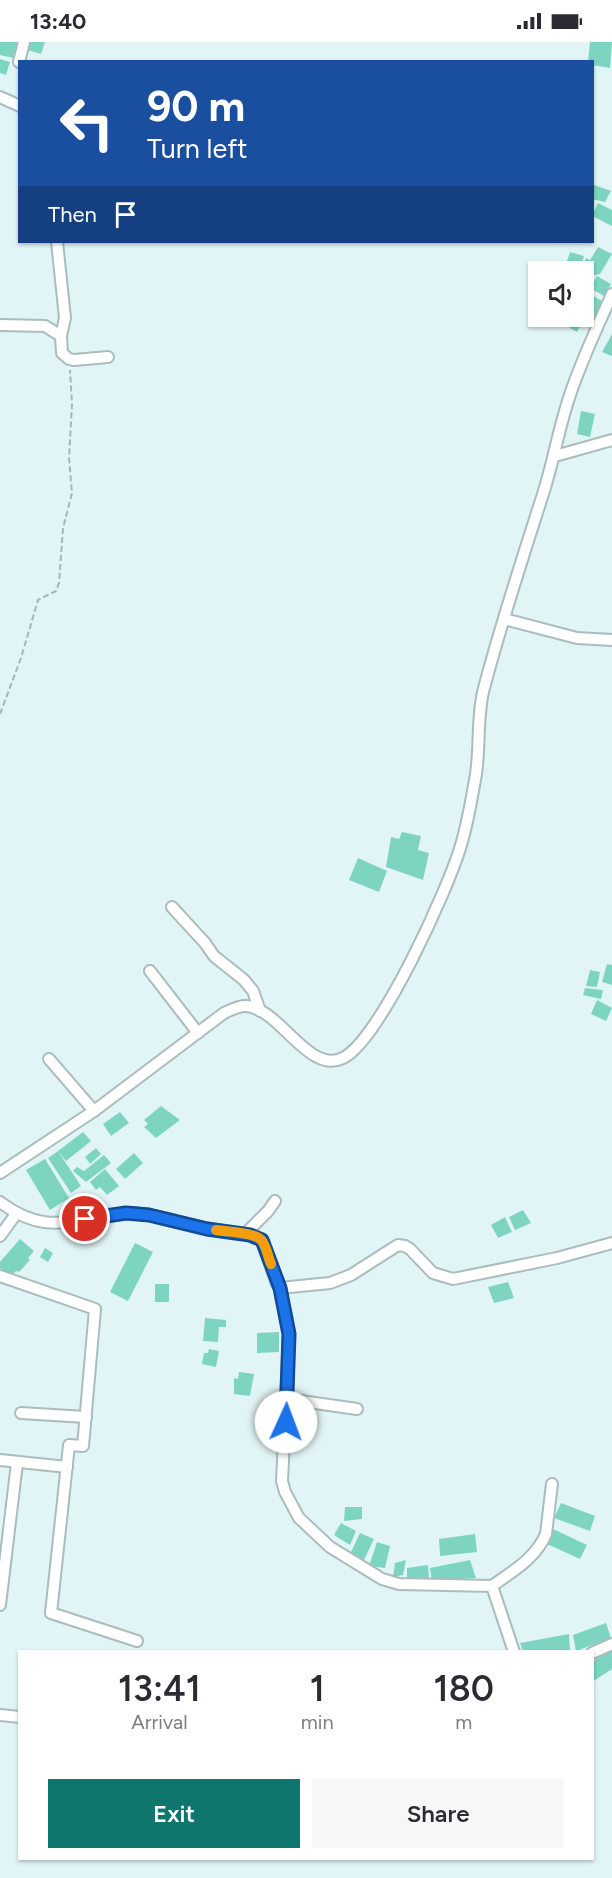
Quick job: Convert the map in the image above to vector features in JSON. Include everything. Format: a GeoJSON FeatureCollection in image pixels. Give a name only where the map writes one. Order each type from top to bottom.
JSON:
{"type":"FeatureCollection","features":[{"type":"Feature","properties":{"kind":"street"},"geometry":{"type":"LineString","coordinates":[[20,60],[24,42]]}},
{"type":"Feature","properties":{"kind":"street"},"geometry":{"type":"LineString","coordinates":[[0,97],[18,105]]}},
{"type":"Feature","properties":{"kind":"street"},"geometry":{"type":"LineString","coordinates":[[57,243],[65,318],[61,350],[69,359],[108,357]]}},
{"type":"Feature","properties":{"kind":"street"},"geometry":{"type":"LineString","coordinates":[[0,1173],[94,1111],[231,1009],[246,1006],[269,1015],[310,1053],[319,1058],[336,1060],[350,1054],[369,1031],[423,939],[461,845],[476,772],[483,694],[555,456],[569,399],[612,294]]}},
{"type":"Feature","properties":{"kind":"street"},"geometry":{"type":"LineString","coordinates":[[0,325],[45,326],[61,336]]}},
{"type":"Feature","properties":{"kind":"street"},"geometry":{"type":"LineString","coordinates":[[555,456],[612,440]]}},
{"type":"Feature","properties":{"kind":"street"},"geometry":{"type":"LineString","coordinates":[[504,619],[577,638],[612,640]]}},
{"type":"Feature","properties":{"kind":"street"},"geometry":{"type":"LineString","coordinates":[[172,907],[214,956],[244,980],[253,991],[260,1011]]}},
{"type":"Feature","properties":{"kind":"street"},"geometry":{"type":"LineString","coordinates":[[150,971],[198,1033]]}},
{"type":"Feature","properties":{"kind":"street"},"geometry":{"type":"LineString","coordinates":[[49,1059],[94,1111]]}},
{"type":"Feature","properties":{"kind":"street"},"geometry":{"type":"LineString","coordinates":[[245,1234],[275,1201]]}},
{"type":"Feature","properties":{"kind":"street"},"geometry":{"type":"LineString","coordinates":[[0,1202],[16,1214],[31,1221],[50,1223],[126,1213],[149,1215],[207,1229],[245,1234],[262,1240],[280,1288],[289,1334],[282,1463],[285,1492],[299,1518],[313,1533],[330,1547],[382,1579],[393,1582],[492,1586],[523,1564],[544,1539],[552,1484]]}},
{"type":"Feature","properties":{"kind":"street"},"geometry":{"type":"LineString","coordinates":[[0,1236],[16,1214]]}},
{"type":"Feature","properties":{"kind":"street"},"geometry":{"type":"LineString","coordinates":[[280,1288],[330,1283],[351,1275],[398,1245],[410,1249],[433,1273],[453,1279],[557,1258],[612,1243]]}},
{"type":"Feature","properties":{"kind":"street"},"geometry":{"type":"LineString","coordinates":[[0,1276],[95,1309],[83,1446],[69,1445],[51,1613],[137,1641]]}},
{"type":"Feature","properties":{"kind":"street"},"geometry":{"type":"LineString","coordinates":[[287,1399],[357,1409]]}},
{"type":"Feature","properties":{"kind":"street"},"geometry":{"type":"LineString","coordinates":[[21,1413],[86,1417]]}},
{"type":"Feature","properties":{"kind":"street"},"geometry":{"type":"LineString","coordinates":[[0,1460],[67,1467]]}},
{"type":"Feature","properties":{"kind":"street"},"geometry":{"type":"LineString","coordinates":[[0,1605],[17,1463]]}},
{"type":"Feature","properties":{"kind":"street"},"geometry":{"type":"LineString","coordinates":[[492,1586],[513,1650]]}},
{"type":"Feature","properties":{"kind":"street"},"geometry":{"type":"LineString","coordinates":[[594,1652],[612,1644]]}},
{"type":"Feature","properties":{"kind":"street"},"geometry":{"type":"LineString","coordinates":[[0,1715],[18,1716]]}},
{"type":"Feature","properties":{"kind":"path"},"geometry":{"type":"LineString","coordinates":[[0,714],[21,658],[38,600],[56,591],[59,583],[63,528],[72,493],[69,458],[72,404],[69,359]]}},
{"type":"Feature","properties":{"kind":"building"},"geometry":{"type":"Polygon","coordinates":[[[0,42],[17,42],[13,58],[0,55],[0,42]]]}},
{"type":"Feature","properties":{"kind":"building"},"geometry":{"type":"Polygon","coordinates":[[[26,42],[45,42],[41,54],[24,49],[26,42]]]}},
{"type":"Feature","properties":{"kind":"building"},"geometry":{"type":"Polygon","coordinates":[[[590,42],[612,42],[610,68],[594,65],[594,60],[588,60],[590,42]]]}},
{"type":"Feature","properties":{"kind":"building"},"geometry":{"type":"Polygon","coordinates":[[[0,59],[10,62],[6,75],[0,73],[0,59]]]}},
{"type":"Feature","properties":{"kind":"building"},"geometry":{"type":"Polygon","coordinates":[[[594,185],[611,191],[605,202],[594,199],[594,185]]]}},
{"type":"Feature","properties":{"kind":"building"},"geometry":{"type":"Polygon","coordinates":[[[598,203],[612,210],[612,226],[594,217],[598,203]]]}},
{"type":"Feature","properties":{"kind":"building"},"geometry":{"type":"Polygon","coordinates":[[[598,247],[612,254],[600,274],[594,275],[594,261],[585,261],[586,258],[590,260],[598,247]]]}},
{"type":"Feature","properties":{"kind":"building"},"geometry":{"type":"Polygon","coordinates":[[[570,252],[584,256],[582,261],[567,261],[570,252]]]}},
{"type":"Feature","properties":{"kind":"building"},"geometry":{"type":"Polygon","coordinates":[[[597,276],[611,284],[604,296],[594,290],[594,281],[597,276]]]}},
{"type":"Feature","properties":{"kind":"building"},"geometry":{"type":"Polygon","coordinates":[[[594,296],[604,302],[594,320],[594,296]]]}},
{"type":"Feature","properties":{"kind":"building"},"geometry":{"type":"Polygon","coordinates":[[[569,327],[580,327],[577,332],[569,327]]]}},
{"type":"Feature","properties":{"kind":"building"},"geometry":{"type":"Polygon","coordinates":[[[612,334],[612,356],[602,352],[612,334]]]}},
{"type":"Feature","properties":{"kind":"building"},"geometry":{"type":"Polygon","coordinates":[[[581,411],[595,414],[590,437],[577,434],[581,411]]]}},
{"type":"Feature","properties":{"kind":"building"},"geometry":{"type":"Polygon","coordinates":[[[402,832],[421,836],[418,850],[429,853],[423,880],[386,867],[391,837],[399,839],[402,832]]]}},
{"type":"Feature","properties":{"kind":"building"},"geometry":{"type":"Polygon","coordinates":[[[358,858],[387,871],[379,892],[349,880],[358,858]]]}},
{"type":"Feature","properties":{"kind":"building"},"geometry":{"type":"Polygon","coordinates":[[[607,964],[612,965],[612,985],[602,982],[607,964]]]}},
{"type":"Feature","properties":{"kind":"building"},"geometry":{"type":"Polygon","coordinates":[[[590,970],[600,972],[597,987],[586,986],[590,970]]]}},
{"type":"Feature","properties":{"kind":"building"},"geometry":{"type":"Polygon","coordinates":[[[585,988],[603,990],[601,999],[583,995],[585,988]]]}},
{"type":"Feature","properties":{"kind":"building"},"geometry":{"type":"Polygon","coordinates":[[[597,1000],[612,1008],[606,1021],[591,1014],[597,1000]]]}},
{"type":"Feature","properties":{"kind":"building"},"geometry":{"type":"Polygon","coordinates":[[[161,1106],[180,1120],[156,1138],[144,1127],[148,1124],[144,1120],[161,1106]]]}},
{"type":"Feature","properties":{"kind":"building"},"geometry":{"type":"Polygon","coordinates":[[[120,1112],[129,1123],[111,1136],[103,1124],[120,1112]]]}},
{"type":"Feature","properties":{"kind":"building"},"geometry":{"type":"Polygon","coordinates":[[[83,1132],[91,1141],[66,1161],[58,1151],[83,1132]]]}},
{"type":"Feature","properties":{"kind":"building"},"geometry":{"type":"Polygon","coordinates":[[[96,1148],[101,1154],[90,1164],[85,1157],[96,1148]]]}},
{"type":"Feature","properties":{"kind":"building"},"geometry":{"type":"Polygon","coordinates":[[[58,1151],[81,1186],[71,1193],[48,1158],[58,1151]]]}},
{"type":"Feature","properties":{"kind":"building"},"geometry":{"type":"Polygon","coordinates":[[[134,1153],[143,1163],[125,1179],[116,1169],[134,1153]]]}},
{"type":"Feature","properties":{"kind":"building"},"geometry":{"type":"Polygon","coordinates":[[[104,1155],[111,1163],[86,1182],[73,1171],[77,1167],[84,1171],[104,1155]]]}},
{"type":"Feature","properties":{"kind":"building"},"geometry":{"type":"Polygon","coordinates":[[[45,1159],[69,1198],[50,1210],[26,1170],[45,1159]]]}},
{"type":"Feature","properties":{"kind":"building"},"geometry":{"type":"Polygon","coordinates":[[[105,1169],[119,1186],[107,1195],[100,1187],[96,1190],[90,1182],[105,1169]]]}},
{"type":"Feature","properties":{"kind":"building"},"geometry":{"type":"Polygon","coordinates":[[[523,1210],[531,1223],[515,1230],[509,1217],[523,1210]]]}},
{"type":"Feature","properties":{"kind":"building"},"geometry":{"type":"Polygon","coordinates":[[[505,1217],[512,1232],[498,1238],[491,1225],[505,1217]]]}},
{"type":"Feature","properties":{"kind":"building"},"geometry":{"type":"Polygon","coordinates":[[[20,1239],[34,1251],[28,1258],[30,1260],[19,1272],[16,1271],[10,1277],[0,1268],[0,1262],[20,1239]]]}},
{"type":"Feature","properties":{"kind":"building"},"geometry":{"type":"Polygon","coordinates":[[[135,1243],[153,1252],[128,1301],[110,1292],[135,1243]]]}},
{"type":"Feature","properties":{"kind":"building"},"geometry":{"type":"Polygon","coordinates":[[[45,1248],[53,1253],[48,1262],[40,1257],[45,1248]]]}},
{"type":"Feature","properties":{"kind":"building"},"geometry":{"type":"Polygon","coordinates":[[[508,1282],[514,1298],[494,1303],[488,1287],[508,1282]]]}},
{"type":"Feature","properties":{"kind":"building"},"geometry":{"type":"Polygon","coordinates":[[[155,1284],[169,1284],[169,1302],[155,1302],[155,1284]]]}},
{"type":"Feature","properties":{"kind":"building"},"geometry":{"type":"Polygon","coordinates":[[[205,1318],[226,1320],[226,1327],[219,1327],[218,1342],[203,1341],[205,1318]]]}},
{"type":"Feature","properties":{"kind":"building"},"geometry":{"type":"Polygon","coordinates":[[[279,1332],[279,1352],[257,1353],[257,1333],[279,1332]]]}},
{"type":"Feature","properties":{"kind":"building"},"geometry":{"type":"Polygon","coordinates":[[[209,1349],[219,1351],[216,1367],[202,1364],[204,1353],[208,1353],[209,1349]]]}},
{"type":"Feature","properties":{"kind":"building"},"geometry":{"type":"Polygon","coordinates":[[[239,1372],[254,1374],[250,1396],[234,1394],[234,1378],[238,1379],[239,1372]]]}},
{"type":"Feature","properties":{"kind":"building"},"geometry":{"type":"Polygon","coordinates":[[[561,1503],[595,1516],[590,1531],[554,1518],[561,1503]]]}},
{"type":"Feature","properties":{"kind":"building"},"geometry":{"type":"Polygon","coordinates":[[[345,1507],[362,1507],[362,1519],[344,1521],[345,1507]]]}},
{"type":"Feature","properties":{"kind":"building"},"geometry":{"type":"Polygon","coordinates":[[[341,1523],[356,1531],[350,1545],[334,1535],[341,1523]]]}},
{"type":"Feature","properties":{"kind":"building"},"geometry":{"type":"Polygon","coordinates":[[[553,1529],[587,1545],[580,1559],[547,1544],[553,1529]]]}},
{"type":"Feature","properties":{"kind":"building"},"geometry":{"type":"Polygon","coordinates":[[[360,1533],[374,1539],[364,1560],[351,1552],[360,1533]]]}},
{"type":"Feature","properties":{"kind":"building"},"geometry":{"type":"Polygon","coordinates":[[[475,1534],[477,1552],[440,1556],[439,1539],[475,1534]]]}},
{"type":"Feature","properties":{"kind":"building"},"geometry":{"type":"Polygon","coordinates":[[[377,1542],[390,1546],[385,1568],[369,1566],[377,1542]]]}},
{"type":"Feature","properties":{"kind":"building"},"geometry":{"type":"Polygon","coordinates":[[[406,1560],[403,1575],[393,1577],[395,1563],[406,1560]]]}},
{"type":"Feature","properties":{"kind":"building"},"geometry":{"type":"Polygon","coordinates":[[[470,1560],[476,1578],[432,1581],[430,1568],[470,1560]]]}},
{"type":"Feature","properties":{"kind":"building"},"geometry":{"type":"Polygon","coordinates":[[[428,1565],[429,1579],[407,1579],[407,1568],[428,1565]]]}},
{"type":"Feature","properties":{"kind":"building"},"geometry":{"type":"Polygon","coordinates":[[[606,1623],[611,1638],[576,1650],[573,1635],[606,1623]]]}},
{"type":"Feature","properties":{"kind":"building"},"geometry":{"type":"Polygon","coordinates":[[[569,1634],[570,1650],[522,1650],[520,1643],[569,1634]]]}},
{"type":"Feature","properties":{"kind":"building"},"geometry":{"type":"Polygon","coordinates":[[[612,1648],[612,1669],[594,1681],[594,1661],[612,1648]]]}},
{"type":"Feature","properties":{"kind":"slow traffic"},"geometry":{"type":"LineString","coordinates":[[216,1230],[250,1235],[262,1240],[271,1264]]}},
{"type":"Feature","properties":{"kind":"route"},"geometry":{"type":"LineString","coordinates":[[85,1219],[126,1213],[149,1215],[207,1229],[250,1235],[262,1240],[284,1301],[289,1334],[286,1422]]}}]}
